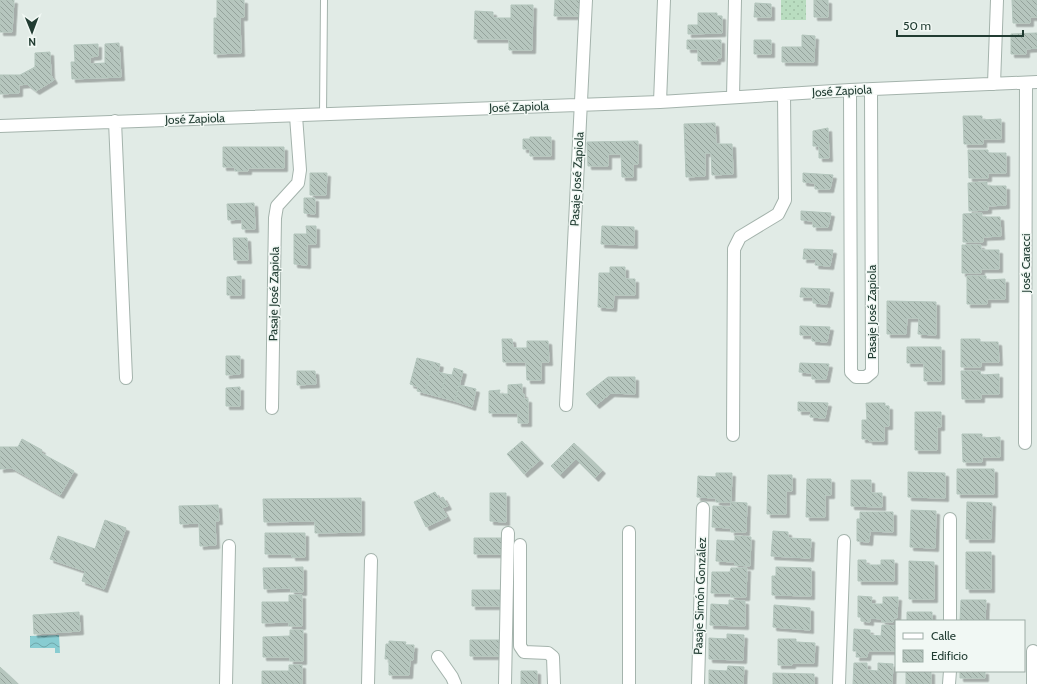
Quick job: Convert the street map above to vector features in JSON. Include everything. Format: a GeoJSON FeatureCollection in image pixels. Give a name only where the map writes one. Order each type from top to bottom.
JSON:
{"type":"FeatureCollection","features":[{"type":"Feature","properties":{"kind":"street","name":"Pasaje José Zapiola"},"geometry":{"type":"LineString","coordinates":[[566,405],[586,0]]}},
{"type":"Feature","properties":{"kind":"street"},"geometry":{"type":"LineString","coordinates":[[660,102],[664,0]]}},
{"type":"Feature","properties":{"kind":"street"},"geometry":{"type":"LineString","coordinates":[[733,97],[735,0]]}},
{"type":"Feature","properties":{"kind":"street"},"geometry":{"type":"LineString","coordinates":[[994,84],[997,0]]}},
{"type":"Feature","properties":{"kind":"street","name":"José Zapiola"},"geometry":{"type":"LineString","coordinates":[[0,126],[660,102],[850,90],[1032,82]]}},
{"type":"Feature","properties":{"kind":"street","name":"José Caracci"},"geometry":{"type":"LineString","coordinates":[[1025,443],[1032,82]]}},
{"type":"Feature","properties":{"kind":"street","name":"Pasaje José Zapiola"},"geometry":{"type":"LineString","coordinates":[[850,90],[851,372],[856,377],[866,377],[872,372],[871,90]]}},
{"type":"Feature","properties":{"kind":"street"},"geometry":{"type":"LineString","coordinates":[[733,435],[734,249],[740,237],[778,214],[785,200],[784,94]]}},
{"type":"Feature","properties":{"kind":"street","name":"Pasaje José Zapiola"},"geometry":{"type":"LineString","coordinates":[[272,408],[275,218],[277,206],[298,183],[300,170],[296,116]]}},
{"type":"Feature","properties":{"kind":"street"},"geometry":{"type":"LineString","coordinates":[[115,121],[126,378]]}},
{"type":"Feature","properties":{"kind":"street","name":"Pasaje Simón González"},"geometry":{"type":"LineString","coordinates":[[698,684],[703,508]]}},
{"type":"Feature","properties":{"kind":"street"},"geometry":{"type":"LineString","coordinates":[[950,520],[950,620]]}},
{"type":"Feature","properties":{"kind":"street"},"geometry":{"type":"LineString","coordinates":[[629,532],[629,684]]}},
{"type":"Feature","properties":{"kind":"street"},"geometry":{"type":"LineString","coordinates":[[505,684],[508,533]]}},
{"type":"Feature","properties":{"kind":"street"},"geometry":{"type":"LineString","coordinates":[[839,684],[844,541]]}},
{"type":"Feature","properties":{"kind":"street"},"geometry":{"type":"LineString","coordinates":[[520,544],[520,646],[524,652],[548,653],[553,658],[554,684]]}},
{"type":"Feature","properties":{"kind":"street"},"geometry":{"type":"LineString","coordinates":[[226,684],[229,546]]}},
{"type":"Feature","properties":{"kind":"street"},"geometry":{"type":"LineString","coordinates":[[368,684],[371,560]]}},
{"type":"Feature","properties":{"kind":"street"},"geometry":{"type":"LineString","coordinates":[[1033,651],[1033,684]]}},
{"type":"Feature","properties":{"kind":"street"},"geometry":{"type":"LineString","coordinates":[[438,657],[455,684]]}},
{"type":"Feature","properties":{"kind":"street"},"geometry":{"type":"LineString","coordinates":[[950,672],[950,684]]}},
{"type":"Feature","properties":{"kind":"lane"},"geometry":{"type":"LineString","coordinates":[[323,115],[324,0]]}},
{"type":"Feature","properties":{"kind":"green space"},"geometry":{"type":"Polygon","coordinates":[[[781,0],[806,0],[806,20],[781,20],[781,0]]]}},
{"type":"Feature","properties":{"kind":"water"},"geometry":{"type":"Polygon","coordinates":[[[59,635],[60,653],[55,653],[55,648],[30,648],[30,636],[59,635]]]}},
{"type":"Feature","properties":{"kind":"building"},"geometry":{"type":"Polygon","coordinates":[[[0,0],[14,0],[12,32],[0,32],[0,0]]]}},
{"type":"Feature","properties":{"kind":"building"},"geometry":{"type":"Polygon","coordinates":[[[217,0],[244,0],[244,17],[240,17],[241,53],[214,54],[214,18],[217,18],[217,0]]]}},
{"type":"Feature","properties":{"kind":"building"},"geometry":{"type":"Polygon","coordinates":[[[555,0],[582,0],[582,7],[579,7],[579,16],[554,16],[555,0]]]}},
{"type":"Feature","properties":{"kind":"building"},"geometry":{"type":"Polygon","coordinates":[[[814,0],[828,0],[828,17],[814,17],[814,0]]]}},
{"type":"Feature","properties":{"kind":"building"},"geometry":{"type":"Polygon","coordinates":[[[1012,0],[1037,0],[1037,17],[1030,17],[1030,23],[1013,23],[1012,0]]]}},
{"type":"Feature","properties":{"kind":"building"},"geometry":{"type":"Polygon","coordinates":[[[755,3],[771,4],[771,17],[754,17],[755,3]]]}},
{"type":"Feature","properties":{"kind":"building"},"geometry":{"type":"Polygon","coordinates":[[[511,5],[533,5],[532,50],[509,50],[509,39],[474,39],[475,11],[493,12],[493,18],[511,18],[511,5]]]}},
{"type":"Feature","properties":{"kind":"building"},"geometry":{"type":"Polygon","coordinates":[[[698,13],[717,13],[717,16],[722,16],[722,33],[688,34],[688,25],[698,25],[698,13]]]}},
{"type":"Feature","properties":{"kind":"building"},"geometry":{"type":"Polygon","coordinates":[[[1037,33],[1037,48],[1026,49],[1026,54],[1011,54],[1011,34],[1037,33]]]}},
{"type":"Feature","properties":{"kind":"building"},"geometry":{"type":"Polygon","coordinates":[[[802,35],[815,36],[814,62],[782,62],[782,47],[802,47],[802,35]]]}},
{"type":"Feature","properties":{"kind":"building"},"geometry":{"type":"Polygon","coordinates":[[[687,40],[721,40],[721,58],[717,58],[717,61],[698,61],[698,49],[687,49],[687,40]]]}},
{"type":"Feature","properties":{"kind":"building"},"geometry":{"type":"Polygon","coordinates":[[[754,40],[771,40],[771,54],[754,54],[754,40]]]}},
{"type":"Feature","properties":{"kind":"building"},"geometry":{"type":"Polygon","coordinates":[[[119,43],[121,77],[72,79],[71,62],[75,62],[74,45],[98,44],[98,56],[90,57],[90,64],[105,63],[105,44],[119,43]]]}},
{"type":"Feature","properties":{"kind":"building"},"geometry":{"type":"Polygon","coordinates":[[[50,52],[51,75],[54,80],[36,91],[27,84],[19,85],[19,93],[0,94],[0,75],[20,75],[35,67],[35,53],[50,52]]]}},
{"type":"Feature","properties":{"kind":"building"},"geometry":{"type":"Polygon","coordinates":[[[963,116],[982,116],[982,120],[1001,119],[1001,139],[983,139],[983,144],[964,144],[963,116]]]}},
{"type":"Feature","properties":{"kind":"building"},"geometry":{"type":"Polygon","coordinates":[[[715,123],[716,144],[732,144],[733,174],[712,175],[711,153],[705,153],[705,176],[686,177],[684,124],[715,123]]]}},
{"type":"Feature","properties":{"kind":"building"},"geometry":{"type":"Polygon","coordinates":[[[828,128],[829,158],[819,158],[819,146],[813,146],[813,131],[828,128]]]}},
{"type":"Feature","properties":{"kind":"building"},"geometry":{"type":"Polygon","coordinates":[[[530,137],[551,137],[551,156],[530,156],[530,149],[523,149],[523,139],[530,139],[530,137]]]}},
{"type":"Feature","properties":{"kind":"building"},"geometry":{"type":"Polygon","coordinates":[[[638,141],[638,164],[633,164],[633,177],[622,177],[621,154],[608,154],[608,166],[588,166],[587,142],[638,141]]]}},
{"type":"Feature","properties":{"kind":"building"},"geometry":{"type":"Polygon","coordinates":[[[223,147],[284,147],[284,168],[248,168],[248,171],[235,171],[235,167],[223,167],[223,147]]]}},
{"type":"Feature","properties":{"kind":"building"},"geometry":{"type":"Polygon","coordinates":[[[968,150],[988,150],[988,153],[1006,153],[1006,173],[988,173],[988,178],[969,178],[968,150]]]}},
{"type":"Feature","properties":{"kind":"building"},"geometry":{"type":"Polygon","coordinates":[[[310,173],[327,173],[326,195],[310,195],[310,173]]]}},
{"type":"Feature","properties":{"kind":"building"},"geometry":{"type":"Polygon","coordinates":[[[803,173],[833,175],[830,189],[815,189],[815,183],[803,182],[803,173]]]}},
{"type":"Feature","properties":{"kind":"building"},"geometry":{"type":"Polygon","coordinates":[[[987,182],[987,186],[1006,186],[1006,205],[988,206],[988,210],[969,211],[968,183],[987,182]]]}},
{"type":"Feature","properties":{"kind":"building"},"geometry":{"type":"Polygon","coordinates":[[[304,198],[315,198],[315,214],[304,213],[304,198]]]}},
{"type":"Feature","properties":{"kind":"building"},"geometry":{"type":"Polygon","coordinates":[[[254,203],[255,229],[242,229],[242,219],[228,220],[227,204],[254,203]]]}},
{"type":"Feature","properties":{"kind":"building"},"geometry":{"type":"Polygon","coordinates":[[[801,211],[831,213],[828,227],[813,227],[813,221],[801,220],[801,211]]]}},
{"type":"Feature","properties":{"kind":"building"},"geometry":{"type":"Polygon","coordinates":[[[982,213],[982,217],[1000,217],[1001,236],[983,237],[983,242],[963,242],[963,214],[982,213]]]}},
{"type":"Feature","properties":{"kind":"building"},"geometry":{"type":"Polygon","coordinates":[[[306,226],[316,226],[316,244],[307,244],[307,265],[294,264],[294,234],[307,234],[306,226]]]}},
{"type":"Feature","properties":{"kind":"building"},"geometry":{"type":"Polygon","coordinates":[[[602,226],[634,227],[634,245],[601,244],[602,226]]]}},
{"type":"Feature","properties":{"kind":"building"},"geometry":{"type":"Polygon","coordinates":[[[233,238],[247,238],[248,260],[234,260],[233,238]]]}},
{"type":"Feature","properties":{"kind":"building"},"geometry":{"type":"Polygon","coordinates":[[[962,245],[981,245],[981,250],[999,250],[999,269],[981,269],[981,273],[962,273],[962,245]]]}},
{"type":"Feature","properties":{"kind":"building"},"geometry":{"type":"Polygon","coordinates":[[[804,249],[833,250],[830,266],[815,265],[816,259],[803,259],[804,249]]]}},
{"type":"Feature","properties":{"kind":"building"},"geometry":{"type":"Polygon","coordinates":[[[610,267],[625,267],[625,279],[635,279],[635,295],[614,295],[613,308],[598,307],[599,273],[610,273],[610,267]]]}},
{"type":"Feature","properties":{"kind":"building"},"geometry":{"type":"Polygon","coordinates":[[[241,276],[241,295],[227,295],[227,277],[241,276]]]}},
{"type":"Feature","properties":{"kind":"building"},"geometry":{"type":"Polygon","coordinates":[[[967,276],[986,276],[986,280],[1005,279],[1005,299],[987,299],[987,304],[967,304],[967,276]]]}},
{"type":"Feature","properties":{"kind":"building"},"geometry":{"type":"Polygon","coordinates":[[[801,288],[830,289],[827,304],[813,303],[813,297],[800,297],[801,288]]]}},
{"type":"Feature","properties":{"kind":"building"},"geometry":{"type":"Polygon","coordinates":[[[887,301],[936,302],[936,335],[918,334],[919,318],[907,318],[906,334],[887,334],[887,301]]]}},
{"type":"Feature","properties":{"kind":"building"},"geometry":{"type":"Polygon","coordinates":[[[800,326],[830,327],[827,342],[812,341],[812,335],[800,335],[800,326]]]}},
{"type":"Feature","properties":{"kind":"building"},"geometry":{"type":"Polygon","coordinates":[[[502,339],[512,339],[513,348],[527,348],[527,341],[548,341],[549,362],[541,362],[541,380],[527,380],[526,362],[503,362],[502,339]]]}},
{"type":"Feature","properties":{"kind":"building"},"geometry":{"type":"Polygon","coordinates":[[[961,339],[980,339],[980,342],[998,342],[999,362],[981,362],[981,367],[961,367],[961,339]]]}},
{"type":"Feature","properties":{"kind":"building"},"geometry":{"type":"Polygon","coordinates":[[[907,347],[941,347],[941,381],[924,381],[924,363],[907,363],[907,347]]]}},
{"type":"Feature","properties":{"kind":"building"},"geometry":{"type":"Polygon","coordinates":[[[226,356],[240,356],[240,374],[226,375],[226,356]]]}},
{"type":"Feature","properties":{"kind":"building"},"geometry":{"type":"Polygon","coordinates":[[[417,358],[433,362],[425,393],[417,391],[418,387],[410,384],[417,358]]]}},
{"type":"Feature","properties":{"kind":"building"},"geometry":{"type":"Polygon","coordinates":[[[433,362],[440,364],[438,372],[446,374],[440,397],[425,393],[433,362]]]}},
{"type":"Feature","properties":{"kind":"building"},"geometry":{"type":"Polygon","coordinates":[[[800,363],[829,364],[826,379],[812,379],[812,373],[799,372],[800,363]]]}},
{"type":"Feature","properties":{"kind":"building"},"geometry":{"type":"Polygon","coordinates":[[[454,368],[463,371],[455,401],[440,397],[446,374],[452,375],[454,368]]]}},
{"type":"Feature","properties":{"kind":"building"},"geometry":{"type":"Polygon","coordinates":[[[297,371],[315,371],[316,384],[297,385],[297,371]]]}},
{"type":"Feature","properties":{"kind":"building"},"geometry":{"type":"Polygon","coordinates":[[[961,371],[980,371],[981,375],[999,374],[999,394],[981,394],[981,399],[962,399],[961,371]]]}},
{"type":"Feature","properties":{"kind":"building"},"geometry":{"type":"Polygon","coordinates":[[[608,377],[635,377],[635,394],[611,393],[596,405],[586,394],[608,377]]]}},
{"type":"Feature","properties":{"kind":"building"},"geometry":{"type":"Polygon","coordinates":[[[522,384],[522,394],[524,394],[524,399],[528,399],[528,423],[518,423],[518,413],[489,413],[489,391],[500,390],[499,394],[508,394],[508,385],[522,384]]]}},
{"type":"Feature","properties":{"kind":"building"},"geometry":{"type":"Polygon","coordinates":[[[459,385],[476,389],[472,407],[455,401],[459,385]]]}},
{"type":"Feature","properties":{"kind":"building"},"geometry":{"type":"Polygon","coordinates":[[[240,387],[240,406],[226,406],[226,388],[240,387]]]}},
{"type":"Feature","properties":{"kind":"building"},"geometry":{"type":"Polygon","coordinates":[[[798,402],[828,403],[825,418],[810,417],[811,411],[798,411],[798,402]]]}},
{"type":"Feature","properties":{"kind":"building"},"geometry":{"type":"Polygon","coordinates":[[[866,403],[885,403],[885,406],[889,406],[889,426],[884,426],[884,441],[869,441],[869,439],[862,439],[862,420],[867,420],[866,403]]]}},
{"type":"Feature","properties":{"kind":"building"},"geometry":{"type":"Polygon","coordinates":[[[915,412],[941,412],[941,427],[937,427],[937,450],[915,450],[915,412]]]}},
{"type":"Feature","properties":{"kind":"building"},"geometry":{"type":"Polygon","coordinates":[[[962,434],[982,434],[982,438],[1000,437],[1000,457],[982,457],[982,462],[963,462],[962,434]]]}},
{"type":"Feature","properties":{"kind":"building"},"geometry":{"type":"Polygon","coordinates":[[[22,439],[42,450],[41,453],[74,471],[60,495],[12,468],[0,469],[0,447],[18,447],[22,439]]]}},
{"type":"Feature","properties":{"kind":"building"},"geometry":{"type":"Polygon","coordinates":[[[522,441],[540,460],[524,474],[507,454],[522,441]]]}},
{"type":"Feature","properties":{"kind":"building"},"geometry":{"type":"Polygon","coordinates":[[[574,443],[602,470],[595,478],[576,459],[560,475],[551,466],[574,443]]]}},
{"type":"Feature","properties":{"kind":"building"},"geometry":{"type":"Polygon","coordinates":[[[957,469],[994,469],[994,494],[957,494],[957,469]]]}},
{"type":"Feature","properties":{"kind":"building"},"geometry":{"type":"Polygon","coordinates":[[[908,472],[945,473],[945,498],[908,497],[908,472]]]}},
{"type":"Feature","properties":{"kind":"building"},"geometry":{"type":"Polygon","coordinates":[[[716,473],[732,473],[731,502],[716,502],[716,498],[697,497],[698,476],[716,477],[716,473]]]}},
{"type":"Feature","properties":{"kind":"building"},"geometry":{"type":"Polygon","coordinates":[[[768,475],[792,475],[792,491],[786,491],[786,514],[767,514],[768,475]]]}},
{"type":"Feature","properties":{"kind":"building"},"geometry":{"type":"Polygon","coordinates":[[[807,479],[831,479],[831,495],[825,495],[825,517],[806,517],[807,479]]]}},
{"type":"Feature","properties":{"kind":"building"},"geometry":{"type":"Polygon","coordinates":[[[851,480],[871,480],[871,493],[882,493],[882,507],[851,506],[851,480]]]}},
{"type":"Feature","properties":{"kind":"building"},"geometry":{"type":"Polygon","coordinates":[[[435,492],[439,499],[443,497],[448,506],[442,508],[447,517],[426,527],[414,502],[435,492]]]}},
{"type":"Feature","properties":{"kind":"building"},"geometry":{"type":"Polygon","coordinates":[[[490,493],[506,493],[506,522],[490,521],[490,493]]]}},
{"type":"Feature","properties":{"kind":"building"},"geometry":{"type":"Polygon","coordinates":[[[361,498],[361,532],[315,533],[315,521],[264,522],[263,499],[361,498]]]}},
{"type":"Feature","properties":{"kind":"building"},"geometry":{"type":"Polygon","coordinates":[[[731,502],[747,503],[746,532],[731,532],[731,528],[712,527],[713,506],[731,507],[731,502]]]}},
{"type":"Feature","properties":{"kind":"building"},"geometry":{"type":"Polygon","coordinates":[[[967,502],[992,503],[991,539],[966,539],[967,502]]]}},
{"type":"Feature","properties":{"kind":"building"},"geometry":{"type":"Polygon","coordinates":[[[218,505],[219,521],[215,521],[216,545],[200,546],[199,523],[180,524],[179,506],[218,505]]]}},
{"type":"Feature","properties":{"kind":"building"},"geometry":{"type":"Polygon","coordinates":[[[911,510],[936,511],[935,548],[910,547],[911,510]]]}},
{"type":"Feature","properties":{"kind":"building"},"geometry":{"type":"Polygon","coordinates":[[[860,512],[893,512],[893,532],[870,531],[869,542],[857,541],[857,519],[860,519],[860,512]]]}},
{"type":"Feature","properties":{"kind":"building"},"geometry":{"type":"Polygon","coordinates":[[[105,520],[126,528],[104,589],[82,581],[85,571],[50,559],[58,536],[95,549],[105,520]]]}},
{"type":"Feature","properties":{"kind":"building"},"geometry":{"type":"Polygon","coordinates":[[[773,531],[788,532],[788,538],[811,539],[810,558],[771,556],[773,531]]]}},
{"type":"Feature","properties":{"kind":"building"},"geometry":{"type":"Polygon","coordinates":[[[265,533],[305,533],[305,557],[292,557],[292,554],[265,554],[265,533]]]}},
{"type":"Feature","properties":{"kind":"building"},"geometry":{"type":"Polygon","coordinates":[[[735,536],[751,537],[750,566],[735,565],[735,562],[716,561],[717,540],[735,541],[735,536]]]}},
{"type":"Feature","properties":{"kind":"building"},"geometry":{"type":"Polygon","coordinates":[[[474,538],[502,538],[502,554],[474,554],[474,538]]]}},
{"type":"Feature","properties":{"kind":"building"},"geometry":{"type":"Polygon","coordinates":[[[966,552],[991,552],[991,589],[966,589],[966,552]]]}},
{"type":"Feature","properties":{"kind":"building"},"geometry":{"type":"Polygon","coordinates":[[[858,560],[866,560],[866,565],[881,565],[881,560],[894,560],[894,581],[858,581],[858,560]]]}},
{"type":"Feature","properties":{"kind":"building"},"geometry":{"type":"Polygon","coordinates":[[[909,561],[934,562],[934,599],[909,599],[909,561]]]}},
{"type":"Feature","properties":{"kind":"building"},"geometry":{"type":"Polygon","coordinates":[[[303,567],[303,592],[291,592],[291,588],[264,589],[263,568],[303,567]]]}},
{"type":"Feature","properties":{"kind":"building"},"geometry":{"type":"Polygon","coordinates":[[[776,567],[811,568],[811,596],[772,595],[772,576],[776,576],[776,567]]]}},
{"type":"Feature","properties":{"kind":"building"},"geometry":{"type":"Polygon","coordinates":[[[731,568],[747,568],[746,597],[731,597],[731,593],[711,593],[712,572],[730,572],[731,568]]]}},
{"type":"Feature","properties":{"kind":"building"},"geometry":{"type":"Polygon","coordinates":[[[472,590],[501,590],[500,606],[472,606],[472,590]]]}},
{"type":"Feature","properties":{"kind":"building"},"geometry":{"type":"Polygon","coordinates":[[[289,595],[302,595],[302,626],[289,626],[289,622],[262,623],[262,602],[289,602],[289,595]]]}},
{"type":"Feature","properties":{"kind":"building"},"geometry":{"type":"Polygon","coordinates":[[[858,596],[872,597],[871,604],[883,604],[883,597],[898,597],[897,618],[894,618],[893,622],[882,622],[882,619],[870,618],[870,622],[861,621],[861,617],[858,617],[858,596]]]}},
{"type":"Feature","properties":{"kind":"building"},"geometry":{"type":"Polygon","coordinates":[[[729,600],[745,601],[745,626],[710,625],[711,604],[729,605],[729,600]]]}},
{"type":"Feature","properties":{"kind":"building"},"geometry":{"type":"Polygon","coordinates":[[[961,600],[986,600],[985,620],[960,620],[961,600]]]}},
{"type":"Feature","properties":{"kind":"building"},"geometry":{"type":"Polygon","coordinates":[[[774,605],[810,608],[810,630],[773,627],[774,605]]]}},
{"type":"Feature","properties":{"kind":"building"},"geometry":{"type":"Polygon","coordinates":[[[79,612],[80,631],[34,634],[33,615],[79,612]]]}},
{"type":"Feature","properties":{"kind":"building"},"geometry":{"type":"Polygon","coordinates":[[[907,612],[932,612],[932,620],[907,620],[907,612]]]}},
{"type":"Feature","properties":{"kind":"building"},"geometry":{"type":"Polygon","coordinates":[[[882,625],[895,626],[895,651],[868,651],[867,657],[856,657],[857,651],[853,651],[854,629],[870,630],[870,635],[881,636],[882,625]]]}},
{"type":"Feature","properties":{"kind":"building"},"geometry":{"type":"Polygon","coordinates":[[[290,630],[303,630],[303,661],[290,661],[290,657],[263,657],[263,637],[290,636],[290,630]]]}},
{"type":"Feature","properties":{"kind":"building"},"geometry":{"type":"Polygon","coordinates":[[[727,634],[744,635],[743,660],[709,659],[709,638],[727,639],[727,634]]]}},
{"type":"Feature","properties":{"kind":"building"},"geometry":{"type":"Polygon","coordinates":[[[778,639],[796,639],[796,642],[815,643],[814,663],[792,663],[792,665],[778,665],[778,639]]]}},
{"type":"Feature","properties":{"kind":"building"},"geometry":{"type":"Polygon","coordinates":[[[470,640],[499,640],[499,656],[470,656],[470,640]]]}},
{"type":"Feature","properties":{"kind":"building"},"geometry":{"type":"Polygon","coordinates":[[[389,641],[406,642],[405,645],[414,645],[413,660],[410,660],[409,675],[389,675],[389,659],[385,659],[386,644],[389,644],[389,641]]]}},
{"type":"Feature","properties":{"kind":"building"},"geometry":{"type":"Polygon","coordinates":[[[854,663],[867,663],[867,670],[878,671],[878,663],[893,664],[892,684],[853,684],[854,663]]]}},
{"type":"Feature","properties":{"kind":"building"},"geometry":{"type":"Polygon","coordinates":[[[289,665],[302,665],[302,684],[262,684],[262,671],[289,671],[289,665]]]}},
{"type":"Feature","properties":{"kind":"building"},"geometry":{"type":"Polygon","coordinates":[[[728,666],[744,667],[743,684],[709,684],[709,670],[727,671],[728,666]]]}},
{"type":"Feature","properties":{"kind":"building"},"geometry":{"type":"Polygon","coordinates":[[[0,667],[18,684],[0,684],[0,667]]]}},
{"type":"Feature","properties":{"kind":"building"},"geometry":{"type":"Polygon","coordinates":[[[521,671],[537,671],[537,684],[521,684],[521,671]]]}},
{"type":"Feature","properties":{"kind":"building"},"geometry":{"type":"Polygon","coordinates":[[[906,672],[931,672],[931,684],[906,684],[906,672]]]}},
{"type":"Feature","properties":{"kind":"building"},"geometry":{"type":"Polygon","coordinates":[[[960,672],[985,672],[985,678],[960,678],[960,672]]]}},
{"type":"Feature","properties":{"kind":"building"},"geometry":{"type":"Polygon","coordinates":[[[773,673],[814,674],[814,684],[773,684],[773,673]]]}}]}
